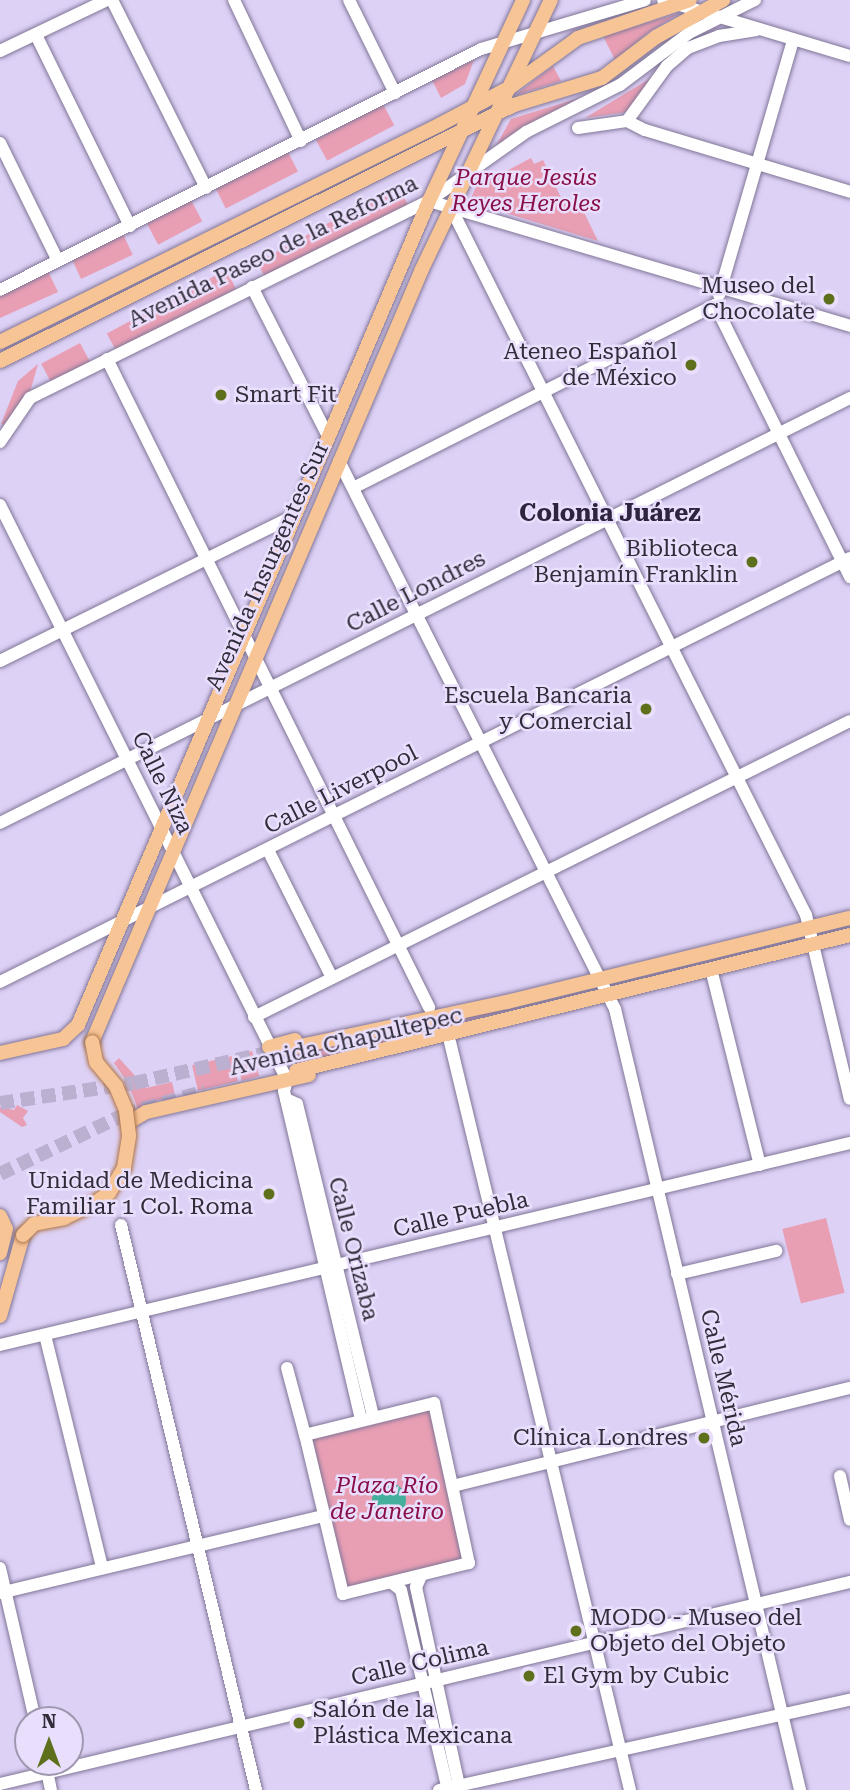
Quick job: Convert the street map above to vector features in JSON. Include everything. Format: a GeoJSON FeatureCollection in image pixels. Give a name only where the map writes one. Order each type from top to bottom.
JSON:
{"type":"FeatureCollection","features":[{"type":"Feature","properties":{"kind":"main road","name":"Avenida Insurgentes Sur"},"geometry":{"type":"LineString","coordinates":[[0,1053],[71,1034],[162,829],[429,201],[523,0]]}},
{"type":"Feature","properties":{"kind":"main road","name":"Avenida Insurgentes Sur"},"geometry":{"type":"LineString","coordinates":[[129,1122],[122,1097],[96,1062],[92,1042],[145,911],[339,461],[451,208],[551,0]]}},
{"type":"Feature","properties":{"kind":"main road","name":"Avenida Paseo de la Reforma"},"geometry":{"type":"LineString","coordinates":[[0,342],[509,88],[578,38],[688,6],[723,0]]}},
{"type":"Feature","properties":{"kind":"main road","name":"Avenida Paseo de la Reforma"},"geometry":{"type":"LineString","coordinates":[[0,361],[496,114],[602,78],[656,37],[688,6]]}},
{"type":"Feature","properties":{"kind":"main road","name":"Avenida Chapultepec"},"geometry":{"type":"LineString","coordinates":[[287,1049],[850,918]]}},
{"type":"Feature","properties":{"kind":"main road","name":"Avenida Chapultepec"},"geometry":{"type":"LineString","coordinates":[[288,1086],[574,1003],[850,935]]}},
{"type":"Feature","properties":{"kind":"main road","name":"Avenida Chapultepec"},"geometry":{"type":"LineString","coordinates":[[269,1047],[429,1007],[567,985]]}},
{"type":"Feature","properties":{"kind":"main road","name":"Avenida Chapultepec"},"geometry":{"type":"LineString","coordinates":[[129,1122],[146,1112],[288,1086],[450,1042],[574,1003]]}},
{"type":"Feature","properties":{"kind":"main road"},"geometry":{"type":"LineString","coordinates":[[0,1316],[23,1235],[34,1224],[81,1212],[109,1193],[124,1168],[129,1122]]}},
{"type":"Feature","properties":{"kind":"main road"},"geometry":{"type":"LineString","coordinates":[[0,1253],[3,1222]]}},
{"type":"Feature","properties":{"kind":"street"},"geometry":{"type":"LineString","coordinates":[[0,51],[110,0],[206,188]]}},
{"type":"Feature","properties":{"kind":"street"},"geometry":{"type":"LineString","coordinates":[[234,0],[301,141]]}},
{"type":"Feature","properties":{"kind":"street"},"geometry":{"type":"LineString","coordinates":[[349,0],[395,93]]}},
{"type":"Feature","properties":{"kind":"street"},"geometry":{"type":"LineString","coordinates":[[0,290],[506,39],[609,4],[645,0]]}},
{"type":"Feature","properties":{"kind":"street"},"geometry":{"type":"LineString","coordinates":[[663,0],[850,56]]}},
{"type":"Feature","properties":{"kind":"street","name":"Avenida Paseo de la Reforma"},"geometry":{"type":"LineString","coordinates":[[0,442],[30,398],[429,201],[533,128],[620,85],[676,42],[755,0]]}},
{"type":"Feature","properties":{"kind":"street"},"geometry":{"type":"LineString","coordinates":[[628,121],[667,66],[688,48],[719,36],[757,30]]}},
{"type":"Feature","properties":{"kind":"street"},"geometry":{"type":"LineString","coordinates":[[36,35],[130,226]]}},
{"type":"Feature","properties":{"kind":"street"},"geometry":{"type":"LineString","coordinates":[[353,488],[715,305],[793,40]]}},
{"type":"Feature","properties":{"kind":"street"},"geometry":{"type":"LineString","coordinates":[[833,51],[850,46]]}},
{"type":"Feature","properties":{"kind":"street"},"geometry":{"type":"LineString","coordinates":[[578,128],[628,121],[645,130],[850,192]]}},
{"type":"Feature","properties":{"kind":"street"},"geometry":{"type":"LineString","coordinates":[[0,142],[58,261]]}},
{"type":"Feature","properties":{"kind":"street"},"geometry":{"type":"LineString","coordinates":[[429,201],[722,288],[849,322]]}},
{"type":"Feature","properties":{"kind":"street"},"geometry":{"type":"LineString","coordinates":[[451,208],[806,915],[850,1099]]}},
{"type":"Feature","properties":{"kind":"street"},"geometry":{"type":"LineString","coordinates":[[252,287],[328,436]]}},
{"type":"Feature","properties":{"kind":"street"},"geometry":{"type":"LineString","coordinates":[[715,305],[778,433],[846,560],[850,578]]}},
{"type":"Feature","properties":{"kind":"street"},"geometry":{"type":"LineString","coordinates":[[107,359],[256,653],[429,1007]]}},
{"type":"Feature","properties":{"kind":"street","name":"Calle Londres"},"geometry":{"type":"LineString","coordinates":[[0,823],[850,398]]}},
{"type":"Feature","properties":{"kind":"street","name":"Calle Mérida"},"geometry":{"type":"LineString","coordinates":[[339,461],[480,743],[610,994],[800,1790]]}},
{"type":"Feature","properties":{"kind":"street","name":"Calle Niza"},"geometry":{"type":"LineString","coordinates":[[0,505],[4,523],[63,631],[288,1086]]}},
{"type":"Feature","properties":{"kind":"street"},"geometry":{"type":"LineString","coordinates":[[0,662],[293,516]]}},
{"type":"Feature","properties":{"kind":"street","name":"Calle Liverpool"},"geometry":{"type":"LineString","coordinates":[[0,982],[846,560]]}},
{"type":"Feature","properties":{"kind":"street"},"geometry":{"type":"LineString","coordinates":[[254,1017],[850,721]]}},
{"type":"Feature","properties":{"kind":"street"},"geometry":{"type":"LineString","coordinates":[[268,850],[332,978]]}},
{"type":"Feature","properties":{"kind":"street"},"geometry":{"type":"LineString","coordinates":[[711,969],[760,1165]]}},
{"type":"Feature","properties":{"kind":"street"},"geometry":{"type":"LineString","coordinates":[[450,1042],[497,1228],[630,1790]]}},
{"type":"Feature","properties":{"kind":"street","name":"Calle Orizaba"},"geometry":{"type":"LineString","coordinates":[[288,1086],[297,1104],[331,1268],[367,1417]]}},
{"type":"Feature","properties":{"kind":"street","name":"Calle Puebla"},"geometry":{"type":"LineString","coordinates":[[0,1345],[850,1143]]}},
{"type":"Feature","properties":{"kind":"street"},"geometry":{"type":"LineString","coordinates":[[121,1226],[256,1790]]}},
{"type":"Feature","properties":{"kind":"street"},"geometry":{"type":"LineString","coordinates":[[677,1274],[776,1251]]}},
{"type":"Feature","properties":{"kind":"street"},"geometry":{"type":"LineString","coordinates":[[45,1335],[102,1567]]}},
{"type":"Feature","properties":{"kind":"street"},"geometry":{"type":"LineString","coordinates":[[287,1368],[340,1592],[392,1583],[469,1563],[434,1403],[367,1417],[305,1435]]}},
{"type":"Feature","properties":{"kind":"street"},"geometry":{"type":"LineString","coordinates":[[453,1486],[850,1388]]}},
{"type":"Feature","properties":{"kind":"street"},"geometry":{"type":"LineString","coordinates":[[840,1476],[850,1520]]}},
{"type":"Feature","properties":{"kind":"street"},"geometry":{"type":"LineString","coordinates":[[3,1593],[197,1543],[322,1516]]}},
{"type":"Feature","properties":{"kind":"street"},"geometry":{"type":"LineString","coordinates":[[0,1568],[3,1593],[31,1706]]}},
{"type":"Feature","properties":{"kind":"street"},"geometry":{"type":"LineString","coordinates":[[421,1576],[415,1587],[428,1682]]}},
{"type":"Feature","properties":{"kind":"street","name":"Calle Colima"},"geometry":{"type":"LineString","coordinates":[[84,1760],[240,1726],[850,1582]]}},
{"type":"Feature","properties":{"kind":"street"},"geometry":{"type":"LineString","coordinates":[[392,1583],[401,1590],[428,1682],[451,1789],[850,1700]]}},
{"type":"Feature","properties":{"kind":"street","name":"Calle Colima"},"geometry":{"type":"LineString","coordinates":[[0,1784],[23,1776]]}},
{"type":"Feature","properties":{"kind":"green space"},"geometry":{"type":"Polygon","coordinates":[[[680,13],[649,32],[615,60],[603,36],[680,13]]]}},
{"type":"Feature","properties":{"kind":"green space"},"geometry":{"type":"Polygon","coordinates":[[[474,60],[465,84],[441,98],[432,80],[474,60]]]}},
{"type":"Feature","properties":{"kind":"green space"},"geometry":{"type":"Polygon","coordinates":[[[553,66],[561,81],[517,95],[518,93],[553,66]]]}},
{"type":"Feature","properties":{"kind":"green space"},"geometry":{"type":"Polygon","coordinates":[[[654,76],[627,112],[585,118],[654,76]]]}},
{"type":"Feature","properties":{"kind":"green space"},"geometry":{"type":"Polygon","coordinates":[[[579,98],[543,117],[492,153],[511,119],[579,98]]]}},
{"type":"Feature","properties":{"kind":"green space"},"geometry":{"type":"Polygon","coordinates":[[[383,104],[394,125],[327,161],[316,140],[383,104]]]}},
{"type":"Feature","properties":{"kind":"green space"},"geometry":{"type":"Polygon","coordinates":[[[288,152],[298,172],[226,208],[216,189],[288,152]]]}},
{"type":"Feature","properties":{"kind":"green space","name":"Parque Jesús Reyes Heroles"},"geometry":{"type":"Polygon","coordinates":[[[531,158],[534,164],[543,160],[564,204],[577,198],[598,241],[469,202],[476,187],[531,158]]]}},
{"type":"Feature","properties":{"kind":"green space"},"geometry":{"type":"Polygon","coordinates":[[[397,185],[408,205],[268,283],[257,263],[397,185]]]}},
{"type":"Feature","properties":{"kind":"green space"},"geometry":{"type":"Polygon","coordinates":[[[191,200],[202,221],[158,245],[147,223],[191,200]]]}},
{"type":"Feature","properties":{"kind":"green space"},"geometry":{"type":"Polygon","coordinates":[[[123,234],[133,255],[81,279],[71,258],[123,234]]]}},
{"type":"Feature","properties":{"kind":"green space"},"geometry":{"type":"Polygon","coordinates":[[[226,270],[236,289],[117,352],[107,333],[226,270]]]}},
{"type":"Feature","properties":{"kind":"green space"},"geometry":{"type":"Polygon","coordinates":[[[48,271],[58,292],[0,318],[0,295],[48,271]]]}},
{"type":"Feature","properties":{"kind":"green space"},"geometry":{"type":"Polygon","coordinates":[[[80,343],[90,362],[51,382],[41,364],[80,343]]]}},
{"type":"Feature","properties":{"kind":"green space"},"geometry":{"type":"Polygon","coordinates":[[[38,364],[30,392],[5,426],[1,424],[18,381],[38,364]]]}},
{"type":"Feature","properties":{"kind":"green space"},"geometry":{"type":"Polygon","coordinates":[[[590,988],[296,1066],[290,1054],[590,988]]]}},
{"type":"Feature","properties":{"kind":"green space"},"geometry":{"type":"Polygon","coordinates":[[[252,1051],[259,1076],[242,1081],[235,1056],[252,1051]]]}},
{"type":"Feature","properties":{"kind":"green space"},"geometry":{"type":"Polygon","coordinates":[[[232,1056],[238,1081],[198,1091],[192,1065],[232,1056]]]}},
{"type":"Feature","properties":{"kind":"green space"},"geometry":{"type":"Polygon","coordinates":[[[119,1058],[146,1088],[172,1082],[176,1100],[172,1097],[153,1101],[139,1112],[128,1083],[114,1063],[119,1058]]]}},
{"type":"Feature","properties":{"kind":"green space"},"geometry":{"type":"Polygon","coordinates":[[[17,1105],[28,1111],[23,1118],[27,1125],[22,1127],[0,1112],[0,1107],[14,1110],[17,1105]]]}},
{"type":"Feature","properties":{"kind":"green space"},"geometry":{"type":"Polygon","coordinates":[[[826,1218],[845,1293],[801,1304],[782,1229],[826,1218]]]}},
{"type":"Feature","properties":{"kind":"green space","name":"Plaza Río de Janeiro"},"geometry":{"type":"Polygon","coordinates":[[[431,1409],[466,1561],[342,1590],[307,1438],[431,1409]]]}},
{"type":"Feature","properties":{"kind":"shaded area"},"geometry":{"type":"Polygon","coordinates":[[[389,1483],[401,1488],[406,1500],[401,1512],[389,1517],[377,1512],[372,1500],[377,1488],[389,1483]]]}},
{"type":"Feature","properties":{"kind":"tunnel"},"geometry":{"type":"LineString","coordinates":[[0,1103],[134,1083],[285,1049]]}},
{"type":"Feature","properties":{"kind":"tunnel"},"geometry":{"type":"LineString","coordinates":[[0,1174],[123,1115],[205,1091]]}},
{"type":"Feature","properties":{"kind":"place","name":"Museo del Chocolate"},"geometry":{"type":"Point","coordinates":[829,299]}},
{"type":"Feature","properties":{"kind":"place","name":"Ateneo Español de México"},"geometry":{"type":"Point","coordinates":[691,365]}},
{"type":"Feature","properties":{"kind":"place","name":"Smart Fit"},"geometry":{"type":"Point","coordinates":[221,395]}},
{"type":"Feature","properties":{"kind":"place","name":"Biblioteca Benjamín Franklin"},"geometry":{"type":"Point","coordinates":[752,562]}},
{"type":"Feature","properties":{"kind":"place","name":"Escuela Bancaria y Comercial"},"geometry":{"type":"Point","coordinates":[646,709]}},
{"type":"Feature","properties":{"kind":"place","name":"Unidad de Medicina Familiar 1 Col. Roma"},"geometry":{"type":"Point","coordinates":[269,1194]}},
{"type":"Feature","properties":{"kind":"place","name":"Clínica Londres"},"geometry":{"type":"Point","coordinates":[704,1438]}},
{"type":"Feature","properties":{"kind":"place","name":"MODO - Museo del Objeto del Objeto"},"geometry":{"type":"Point","coordinates":[576,1631]}},
{"type":"Feature","properties":{"kind":"place","name":"El Gym by Cubic"},"geometry":{"type":"Point","coordinates":[529,1676]}},
{"type":"Feature","properties":{"kind":"place","name":"Salón de la Plástica Mexicana"},"geometry":{"type":"Point","coordinates":[299,1723]}},
{"type":"Feature","properties":{"kind":"district","name":"Colonia Juárez"},"geometry":{"type":"Point","coordinates":[610,514]}}]}
